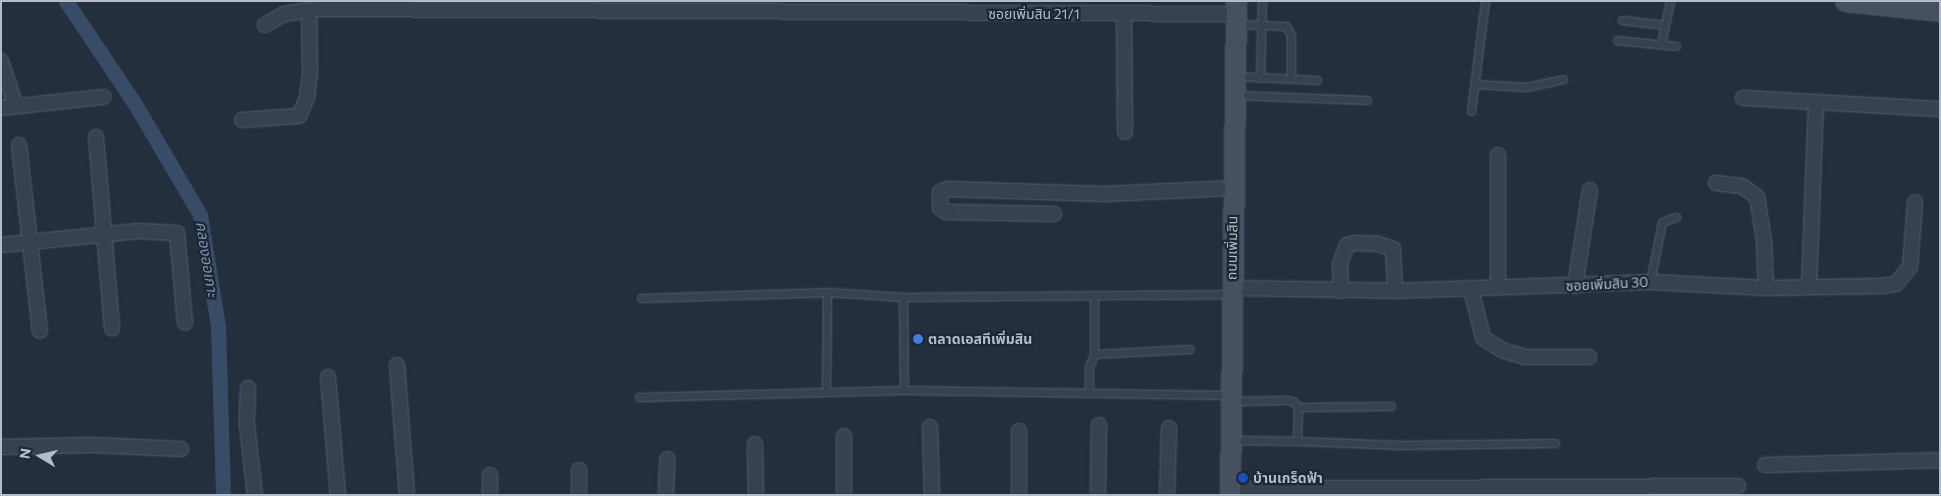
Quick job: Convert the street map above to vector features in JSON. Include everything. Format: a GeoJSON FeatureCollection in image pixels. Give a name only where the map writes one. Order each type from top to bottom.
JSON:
{"type":"FeatureCollection","features":[{"type":"Feature","properties":{"kind":"street"},"geometry":{"type":"LineString","coordinates":[[1845,1],[1940,11]]}},
{"type":"Feature","properties":{"kind":"street"},"geometry":{"type":"LineString","coordinates":[[242,120],[299,116],[304,109],[310,73],[309,10]]}},
{"type":"Feature","properties":{"kind":"street","name":"ซอยเพิ่มสิน 21/1"},"geometry":{"type":"LineString","coordinates":[[265,25],[284,14],[309,10],[1235,13]]}},
{"type":"Feature","properties":{"kind":"street","name":"ถนนเพิ่มสิน"},"geometry":{"type":"LineString","coordinates":[[1230,492],[1235,13]]}},
{"type":"Feature","properties":{"kind":"street"},"geometry":{"type":"LineString","coordinates":[[1124,14],[1125,132]]}},
{"type":"Feature","properties":{"kind":"street"},"geometry":{"type":"LineString","coordinates":[[1,61],[16,106]]}},
{"type":"Feature","properties":{"kind":"street"},"geometry":{"type":"LineString","coordinates":[[1,108],[103,97]]}},
{"type":"Feature","properties":{"kind":"street"},"geometry":{"type":"LineString","coordinates":[[1743,98],[1940,109]]}},
{"type":"Feature","properties":{"kind":"street"},"geometry":{"type":"LineString","coordinates":[[1809,286],[1816,102]]}},
{"type":"Feature","properties":{"kind":"street"},"geometry":{"type":"LineString","coordinates":[[96,137],[112,328]]}},
{"type":"Feature","properties":{"kind":"street"},"geometry":{"type":"LineString","coordinates":[[19,145],[28,242],[40,331]]}},
{"type":"Feature","properties":{"kind":"street"},"geometry":{"type":"LineString","coordinates":[[1498,155],[1498,287]]}},
{"type":"Feature","properties":{"kind":"street"},"geometry":{"type":"LineString","coordinates":[[1716,183],[1742,186],[1757,196],[1764,240],[1766,288]]}},
{"type":"Feature","properties":{"kind":"street"},"geometry":{"type":"LineString","coordinates":[[1054,214],[946,212],[940,208],[940,192],[947,189],[1104,194],[1233,188]]}},
{"type":"Feature","properties":{"kind":"street"},"geometry":{"type":"LineString","coordinates":[[1574,286],[1590,190]]}},
{"type":"Feature","properties":{"kind":"street","name":"ซอยเพิ่มสิน 30"},"geometry":{"type":"LineString","coordinates":[[1231,291],[1396,291],[1650,282],[1766,288],[1896,284],[1910,267],[1915,202]]}},
{"type":"Feature","properties":{"kind":"street"},"geometry":{"type":"LineString","coordinates":[[1,244],[138,231],[177,234],[185,323]]}},
{"type":"Feature","properties":{"kind":"street"},"geometry":{"type":"LineString","coordinates":[[1341,290],[1340,264],[1348,245],[1354,243],[1378,244],[1393,248],[1396,291]]}},
{"type":"Feature","properties":{"kind":"street"},"geometry":{"type":"LineString","coordinates":[[1472,289],[1483,338],[1502,350],[1525,358],[1589,358]]}},
{"type":"Feature","properties":{"kind":"street"},"geometry":{"type":"LineString","coordinates":[[396,366],[407,495]]}},
{"type":"Feature","properties":{"kind":"street"},"geometry":{"type":"LineString","coordinates":[[328,377],[338,495]]}},
{"type":"Feature","properties":{"kind":"street"},"geometry":{"type":"LineString","coordinates":[[248,388],[248,425],[255,495]]}},
{"type":"Feature","properties":{"kind":"street"},"geometry":{"type":"LineString","coordinates":[[1098,425],[1098,495]]}},
{"type":"Feature","properties":{"kind":"street"},"geometry":{"type":"LineString","coordinates":[[930,427],[932,495]]}},
{"type":"Feature","properties":{"kind":"street"},"geometry":{"type":"LineString","coordinates":[[1167,495],[1168,428]]}},
{"type":"Feature","properties":{"kind":"street"},"geometry":{"type":"LineString","coordinates":[[1019,430],[1019,495]]}},
{"type":"Feature","properties":{"kind":"street"},"geometry":{"type":"LineString","coordinates":[[844,436],[844,495]]}},
{"type":"Feature","properties":{"kind":"street"},"geometry":{"type":"LineString","coordinates":[[755,444],[756,495]]}},
{"type":"Feature","properties":{"kind":"street"},"geometry":{"type":"LineString","coordinates":[[1,447],[93,445],[180,449]]}},
{"type":"Feature","properties":{"kind":"street"},"geometry":{"type":"LineString","coordinates":[[666,495],[667,459]]}},
{"type":"Feature","properties":{"kind":"street"},"geometry":{"type":"LineString","coordinates":[[1766,465],[1940,460]]}},
{"type":"Feature","properties":{"kind":"street"},"geometry":{"type":"LineString","coordinates":[[579,470],[579,495]]}},
{"type":"Feature","properties":{"kind":"street"},"geometry":{"type":"LineString","coordinates":[[490,475],[490,495]]}},
{"type":"Feature","properties":{"kind":"street"},"geometry":{"type":"LineString","coordinates":[[1230,492],[1738,486]]}},
{"type":"Feature","properties":{"kind":"lane"},"geometry":{"type":"LineString","coordinates":[[1260,78],[1262,1]]}},
{"type":"Feature","properties":{"kind":"lane"},"geometry":{"type":"LineString","coordinates":[[1471,111],[1485,1]]}},
{"type":"Feature","properties":{"kind":"lane"},"geometry":{"type":"LineString","coordinates":[[1661,44],[1670,1]]}},
{"type":"Feature","properties":{"kind":"lane"},"geometry":{"type":"LineString","coordinates":[[1235,13],[1261,23],[1282,25],[1289,30],[1291,78]]}},
{"type":"Feature","properties":{"kind":"lane"},"geometry":{"type":"LineString","coordinates":[[1622,20],[1665,25]]}},
{"type":"Feature","properties":{"kind":"lane"},"geometry":{"type":"LineString","coordinates":[[1616,40],[1676,46]]}},
{"type":"Feature","properties":{"kind":"lane"},"geometry":{"type":"LineString","coordinates":[[1234,76],[1317,80]]}},
{"type":"Feature","properties":{"kind":"lane"},"geometry":{"type":"LineString","coordinates":[[1475,84],[1526,86],[1563,79]]}},
{"type":"Feature","properties":{"kind":"lane"},"geometry":{"type":"LineString","coordinates":[[1234,95],[1367,100]]}},
{"type":"Feature","properties":{"kind":"lane"},"geometry":{"type":"LineString","coordinates":[[1650,282],[1662,222],[1676,217]]}},
{"type":"Feature","properties":{"kind":"lane"},"geometry":{"type":"LineString","coordinates":[[641,298],[827,292],[903,296],[1094,295],[1231,291]]}},
{"type":"Feature","properties":{"kind":"lane"},"geometry":{"type":"LineString","coordinates":[[826,391],[827,292]]}},
{"type":"Feature","properties":{"kind":"lane"},"geometry":{"type":"LineString","coordinates":[[1088,392],[1089,367],[1094,354],[1094,295]]}},
{"type":"Feature","properties":{"kind":"lane"},"geometry":{"type":"LineString","coordinates":[[903,296],[904,390]]}},
{"type":"Feature","properties":{"kind":"lane"},"geometry":{"type":"LineString","coordinates":[[1094,354],[1190,349]]}},
{"type":"Feature","properties":{"kind":"lane"},"geometry":{"type":"LineString","coordinates":[[639,396],[904,390],[1088,392],[1287,400],[1298,408],[1390,406]]}},
{"type":"Feature","properties":{"kind":"lane"},"geometry":{"type":"LineString","coordinates":[[1297,441],[1298,408]]}},
{"type":"Feature","properties":{"kind":"lane"},"geometry":{"type":"LineString","coordinates":[[1232,440],[1400,445],[1555,443]]}},
{"type":"Feature","properties":{"kind":"waterway","name":"คลองออเกาะ"},"geometry":{"type":"LineString","coordinates":[[66,1],[135,104],[200,215],[218,326],[223,495]]}},
{"type":"Feature","properties":{"kind":"place","name":"ตลาดเอสทีเพิ่มสิน"},"geometry":{"type":"Point","coordinates":[918,339]}},
{"type":"Feature","properties":{"kind":"place","name":"บ้านเกร็ดฟ้า"},"geometry":{"type":"Point","coordinates":[1243,478]}}]}
